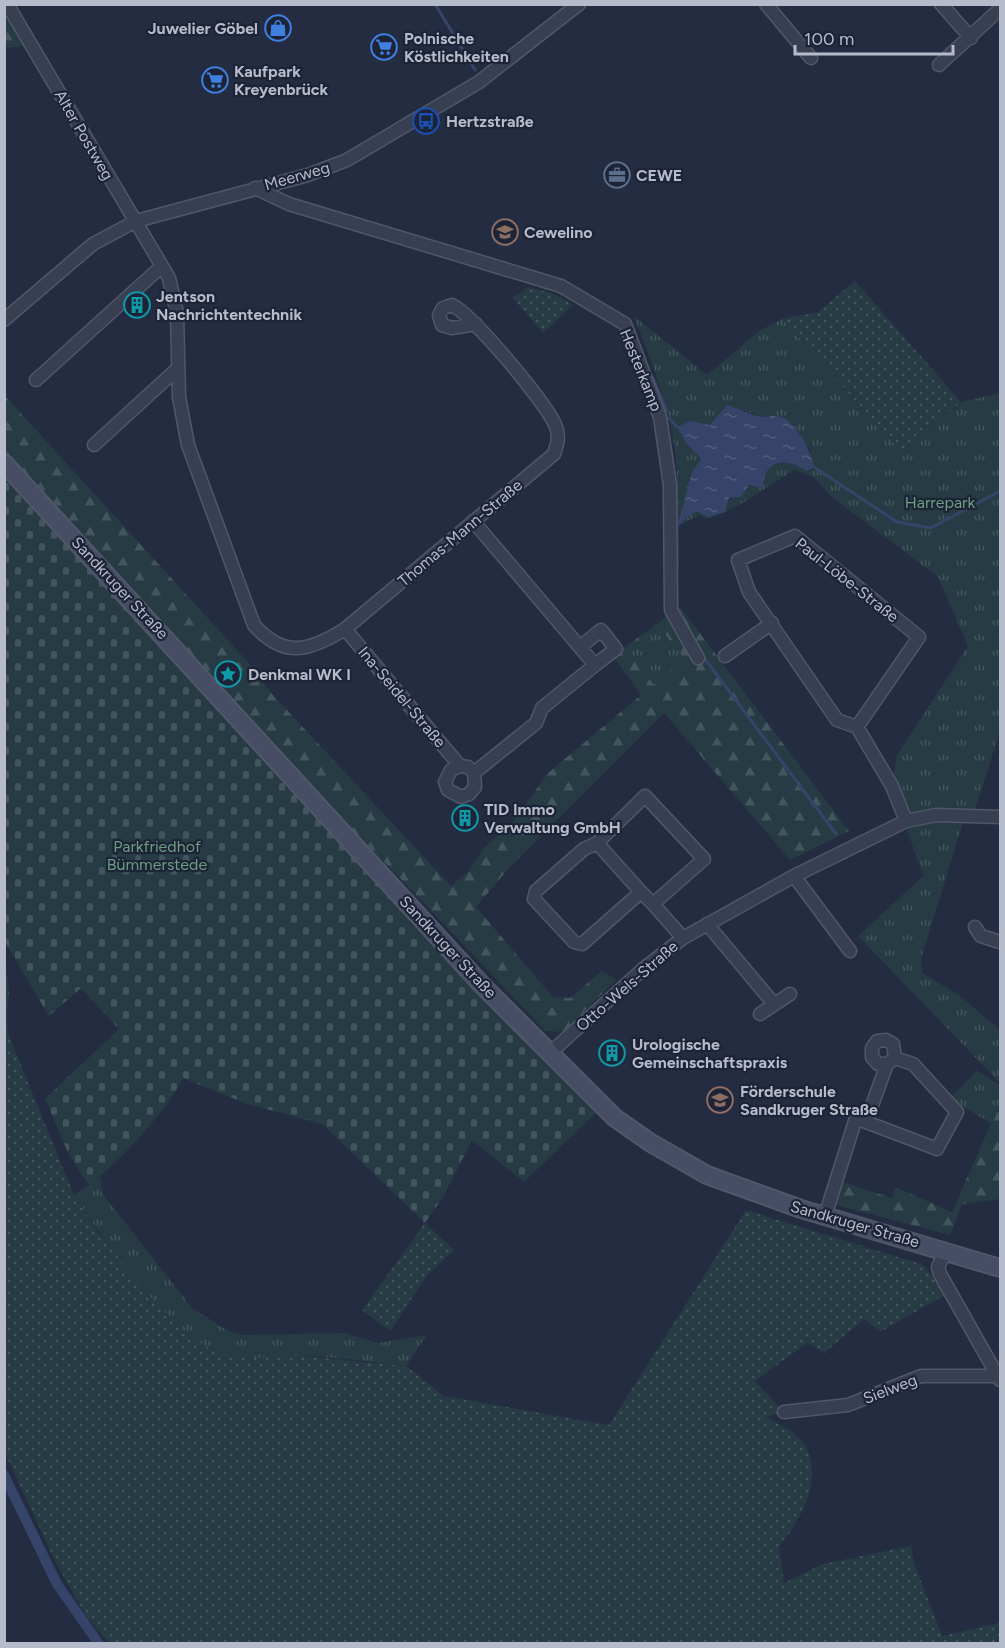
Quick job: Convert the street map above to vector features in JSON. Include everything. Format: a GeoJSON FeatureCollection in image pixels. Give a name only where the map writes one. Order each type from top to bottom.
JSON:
{"type":"FeatureCollection","features":[{"type":"Feature","properties":{"kind":"street","name":"Alter Postweg"},"geometry":{"type":"LineString","coordinates":[[7,4],[169,278],[177,313],[177,369],[188,445],[246,599]]}},
{"type":"Feature","properties":{"kind":"street","name":"Meerweg"},"geometry":{"type":"LineString","coordinates":[[4,320],[93,244],[136,221],[308,175],[347,160],[479,82],[579,4]]}},
{"type":"Feature","properties":{"kind":"street"},"geometry":{"type":"LineString","coordinates":[[766,4],[811,58]]}},
{"type":"Feature","properties":{"kind":"street"},"geometry":{"type":"LineString","coordinates":[[941,4],[971,38]]}},
{"type":"Feature","properties":{"kind":"street"},"geometry":{"type":"LineString","coordinates":[[939,66],[1000,9]]}},
{"type":"Feature","properties":{"kind":"street","name":"Hesterkamp"},"geometry":{"type":"LineString","coordinates":[[255,188],[289,204],[561,286],[625,324],[660,417],[670,485],[671,610],[698,658]]}},
{"type":"Feature","properties":{"kind":"street"},"geometry":{"type":"LineString","coordinates":[[36,380],[162,266]]}},
{"type":"Feature","properties":{"kind":"street","name":"Thomas-Mann-Straße"},"geometry":{"type":"LineString","coordinates":[[246,599],[254,626],[263,636],[291,650],[307,648],[327,640],[345,628],[554,454],[559,436],[550,414],[476,324]]}},
{"type":"Feature","properties":{"kind":"street"},"geometry":{"type":"LineString","coordinates":[[94,445],[177,369]]}},
{"type":"Feature","properties":{"kind":"street","name":"Sandkruger Straße"},"geometry":{"type":"LineString","coordinates":[[4,463],[482,985],[602,1107],[651,1143],[707,1175],[825,1216],[1000,1268]]}},
{"type":"Feature","properties":{"kind":"street"},"geometry":{"type":"LineString","coordinates":[[473,521],[595,665]]}},
{"type":"Feature","properties":{"kind":"street","name":"Paul-Löbe-Straße"},"geometry":{"type":"LineString","coordinates":[[857,727],[919,637],[795,536],[738,560],[749,592],[837,720],[857,727],[892,786],[906,821]]}},
{"type":"Feature","properties":{"kind":"street"},"geometry":{"type":"LineString","coordinates":[[725,656],[772,623]]}},
{"type":"Feature","properties":{"kind":"street","name":"Ina-Seidel-Straße"},"geometry":{"type":"LineString","coordinates":[[345,628],[460,766]]}},
{"type":"Feature","properties":{"kind":"street","name":"Ina-Seidel-Straße"},"geometry":{"type":"LineString","coordinates":[[474,773],[536,723],[542,708],[616,649],[601,630],[580,647]]}},
{"type":"Feature","properties":{"kind":"street","name":"Ina-Seidel-Straße"},"geometry":{"type":"LineString","coordinates":[[460,766],[468,767],[474,773],[475,787],[469,794],[454,795],[448,790],[446,777],[450,770],[460,766]]}},
{"type":"Feature","properties":{"kind":"street"},"geometry":{"type":"LineString","coordinates":[[641,892],[582,944],[574,942],[534,899],[536,891],[584,849],[597,843],[645,796],[704,859],[653,904]]}},
{"type":"Feature","properties":{"kind":"street","name":"Otto-Wels-Straße"},"geometry":{"type":"LineString","coordinates":[[550,1053],[642,970],[683,938],[794,876],[906,821],[936,814],[1000,817]]}},
{"type":"Feature","properties":{"kind":"street"},"geometry":{"type":"LineString","coordinates":[[597,843],[683,938]]}},
{"type":"Feature","properties":{"kind":"street"},"geometry":{"type":"LineString","coordinates":[[794,876],[850,951]]}},
{"type":"Feature","properties":{"kind":"street"},"geometry":{"type":"LineString","coordinates":[[707,924],[774,1004]]}},
{"type":"Feature","properties":{"kind":"street"},"geometry":{"type":"LineString","coordinates":[[975,927],[981,936],[1000,942]]}},
{"type":"Feature","properties":{"kind":"street"},"geometry":{"type":"LineString","coordinates":[[760,1014],[790,994]]}},
{"type":"Feature","properties":{"kind":"street"},"geometry":{"type":"LineString","coordinates":[[825,1216],[856,1118],[937,1149],[957,1112],[913,1065],[891,1061],[867,1122]]}},
{"type":"Feature","properties":{"kind":"street"},"geometry":{"type":"LineString","coordinates":[[946,1251],[938,1267],[940,1274],[999,1378]]}},
{"type":"Feature","properties":{"kind":"street","name":"Sielweg"},"geometry":{"type":"LineString","coordinates":[[784,1413],[848,1405],[921,1376],[999,1378]]}},
{"type":"Feature","properties":{"kind":"green space"},"geometry":{"type":"Polygon","coordinates":[[[5,5],[32,45],[5,48],[5,5]]]}},
{"type":"Feature","properties":{"kind":"green space"},"geometry":{"type":"Polygon","coordinates":[[[855,281],[961,402],[902,453],[782,319],[818,312],[855,281]]]}},
{"type":"Feature","properties":{"kind":"green space"},"geometry":{"type":"Polygon","coordinates":[[[528,287],[554,294],[573,305],[543,333],[513,298],[528,287]]]}},
{"type":"Feature","properties":{"kind":"green space","name":"Harrepark"},"geometry":{"type":"Polygon","coordinates":[[[634,316],[707,375],[759,331],[782,319],[902,453],[961,402],[1000,393],[1000,731],[973,816],[965,816],[921,959],[922,973],[959,995],[1000,1030],[1000,1083],[858,936],[923,876],[892,786],[897,755],[968,646],[938,577],[834,499],[813,477],[795,470],[719,515],[707,519],[699,515],[675,528],[677,477],[673,435],[656,375],[634,316]],[[744,410],[710,425],[691,421],[687,444],[701,459],[692,472],[677,525],[696,511],[708,517],[749,485],[762,488],[766,473],[775,464],[791,464],[807,471],[811,450],[802,442],[794,425],[779,416],[761,417],[744,410]]]}},
{"type":"Feature","properties":{"kind":"green space"},"geometry":{"type":"Polygon","coordinates":[[[5,396],[247,661],[272,694],[451,886],[469,871],[484,848],[513,822],[548,773],[641,695],[613,656],[680,607],[849,831],[790,860],[664,713],[509,868],[476,907],[553,997],[570,998],[602,971],[616,980],[563,1032],[545,1031],[399,877],[232,710],[5,463],[5,396]]]}},
{"type":"Feature","properties":{"kind":"green space","name":"Parkfriedhof Bümmerstede"},"geometry":{"type":"Polygon","coordinates":[[[4,463],[602,1107],[524,1182],[472,1140],[443,1197],[425,1223],[322,1124],[247,1104],[183,1078],[166,1106],[141,1136],[114,1164],[89,1185],[69,1155],[45,1099],[119,1029],[81,988],[49,1016],[5,942],[4,463]]]}},
{"type":"Feature","properties":{"kind":"green space"},"geometry":{"type":"Polygon","coordinates":[[[660,628],[684,658],[654,685],[628,652],[660,628]]]}},
{"type":"Feature","properties":{"kind":"green space"},"geometry":{"type":"Polygon","coordinates":[[[4,967],[9,985],[7,1017],[9,1036],[74,1195],[97,1231],[168,1316],[233,1357],[301,1356],[406,1366],[444,1396],[609,1425],[746,1210],[924,1265],[945,1295],[880,1332],[864,1319],[824,1353],[807,1343],[755,1381],[784,1412],[766,1417],[791,1431],[803,1443],[810,1457],[812,1472],[805,1505],[798,1520],[779,1546],[784,1583],[823,1564],[911,1546],[914,1563],[942,1636],[1000,1623],[1000,1643],[109,1643],[87,1618],[55,1561],[5,1453],[4,967]]]}},
{"type":"Feature","properties":{"kind":"green space"},"geometry":{"type":"Polygon","coordinates":[[[977,1071],[1000,1085],[1000,1103],[993,1124],[958,1104],[951,1097],[977,1071]]]}},
{"type":"Feature","properties":{"kind":"green space"},"geometry":{"type":"Polygon","coordinates":[[[1000,1103],[1000,1199],[962,1204],[950,1235],[836,1205],[843,1182],[892,1198],[895,1187],[952,1212],[1000,1103]]]}},
{"type":"Feature","properties":{"kind":"green space"},"geometry":{"type":"Polygon","coordinates":[[[101,1176],[102,1193],[192,1308],[228,1331],[242,1335],[345,1333],[378,1343],[427,1335],[406,1366],[315,1357],[242,1358],[213,1350],[167,1314],[145,1290],[103,1238],[74,1195],[101,1176]]]}},
{"type":"Feature","properties":{"kind":"green space"},"geometry":{"type":"Polygon","coordinates":[[[425,1223],[454,1250],[426,1277],[390,1331],[362,1310],[425,1223]]]}},
{"type":"Feature","properties":{"kind":"water"},"geometry":{"type":"Polygon","coordinates":[[[727,405],[763,417],[784,418],[796,429],[806,444],[814,467],[807,471],[791,464],[775,464],[766,473],[762,488],[749,485],[741,497],[729,498],[725,512],[708,517],[696,511],[677,526],[692,472],[701,459],[687,444],[677,427],[691,421],[710,425],[727,405]]]}},
{"type":"Feature","properties":{"kind":"waterway"},"geometry":{"type":"LineString","coordinates":[[435,4],[475,70]]}},
{"type":"Feature","properties":{"kind":"waterway"},"geometry":{"type":"LineString","coordinates":[[653,378],[667,411]]}},
{"type":"Feature","properties":{"kind":"waterway"},"geometry":{"type":"LineString","coordinates":[[669,418],[677,427]]}},
{"type":"Feature","properties":{"kind":"waterway"},"geometry":{"type":"LineString","coordinates":[[814,467],[897,522],[931,528],[1000,491]]}},
{"type":"Feature","properties":{"kind":"waterway"},"geometry":{"type":"LineString","coordinates":[[677,526],[677,568]]}},
{"type":"Feature","properties":{"kind":"waterway"},"geometry":{"type":"LineString","coordinates":[[705,659],[836,834]]}},
{"type":"Feature","properties":{"kind":"waterway"},"geometry":{"type":"LineString","coordinates":[[4,1475],[57,1584],[99,1644]]}},
{"type":"Feature","properties":{"kind":"place","name":"Juwelier Göbel"},"geometry":{"type":"Point","coordinates":[278,28]}},
{"type":"Feature","properties":{"kind":"place","name":"Polnische Köstlichkeiten"},"geometry":{"type":"Point","coordinates":[384,47]}},
{"type":"Feature","properties":{"kind":"place","name":"Kaufpark Kreyenbrück"},"geometry":{"type":"Point","coordinates":[215,80]}},
{"type":"Feature","properties":{"kind":"place","name":"Hertzstraße"},"geometry":{"type":"Point","coordinates":[426,121]}},
{"type":"Feature","properties":{"kind":"place","name":"CEWE"},"geometry":{"type":"Point","coordinates":[617,175]}},
{"type":"Feature","properties":{"kind":"place","name":"Cewelino"},"geometry":{"type":"Point","coordinates":[505,232]}},
{"type":"Feature","properties":{"kind":"place","name":"Jentson Nachrichtentechnik"},"geometry":{"type":"Point","coordinates":[137,305]}},
{"type":"Feature","properties":{"kind":"place","name":"Denkmal WK I"},"geometry":{"type":"Point","coordinates":[228,674]}},
{"type":"Feature","properties":{"kind":"place","name":"TID Immo Verwaltung GmbH"},"geometry":{"type":"Point","coordinates":[465,818]}},
{"type":"Feature","properties":{"kind":"place","name":"Urologische Gemeinschaftspraxis"},"geometry":{"type":"Point","coordinates":[612,1053]}},
{"type":"Feature","properties":{"kind":"place","name":"Förderschule Sandkruger Straße"},"geometry":{"type":"Point","coordinates":[720,1100]}}]}
